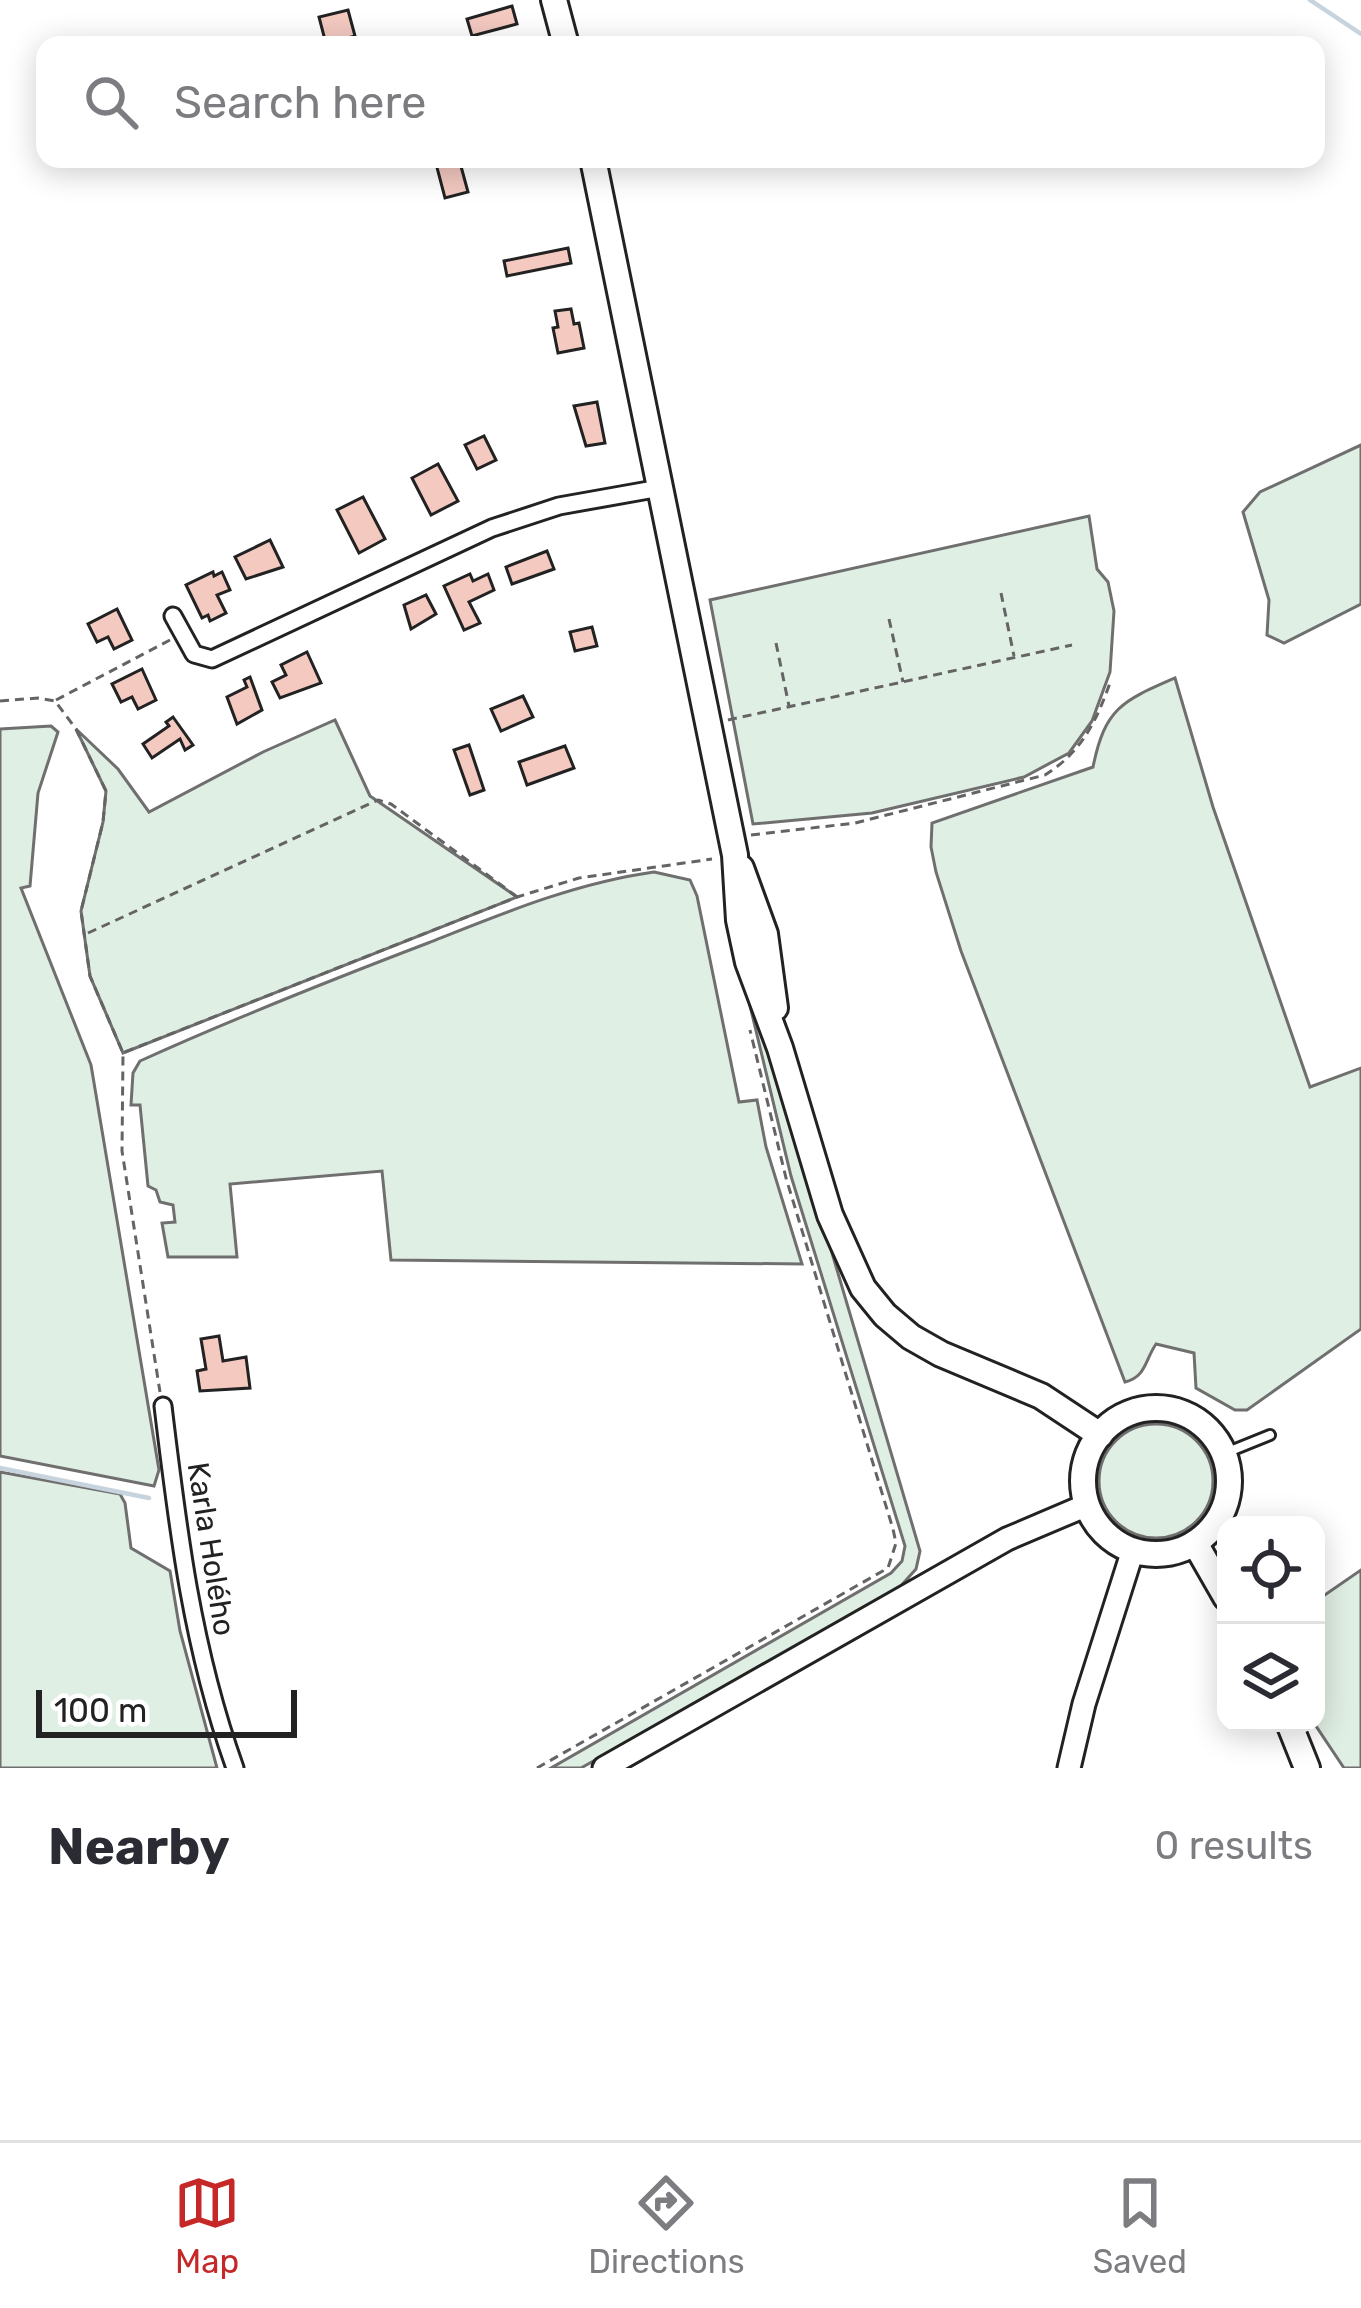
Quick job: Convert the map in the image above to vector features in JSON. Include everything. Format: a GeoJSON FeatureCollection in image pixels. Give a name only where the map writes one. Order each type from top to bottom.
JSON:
{"type":"FeatureCollection","features":[{"type":"Feature","properties":{"kind":"main road"},"geometry":{"type":"LineString","coordinates":[[554,0],[564,36]]}},
{"type":"Feature","properties":{"kind":"main road"},"geometry":{"type":"LineString","coordinates":[[595,168],[734,846],[764,934],[780,1048],[830,1215],[872,1302],[896,1327],[925,1346],[1041,1396],[1100,1435]]}},
{"type":"Feature","properties":{"kind":"main road"},"geometry":{"type":"LineString","coordinates":[[1168,1410],[1198,1423],[1223,1454],[1228,1482],[1225,1504],[1195,1543],[1161,1554],[1133,1550],[1105,1533],[1087,1505],[1084,1468],[1100,1435],[1131,1413],[1168,1410]]}},
{"type":"Feature","properties":{"kind":"main road"},"geometry":{"type":"LineString","coordinates":[[604,1768],[1007,1539],[1087,1505]]}},
{"type":"Feature","properties":{"kind":"main road"},"geometry":{"type":"LineString","coordinates":[[1195,1543],[1217,1582]]}},
{"type":"Feature","properties":{"kind":"main road"},"geometry":{"type":"LineString","coordinates":[[1069,1768],[1078,1724],[1133,1550]]}},
{"type":"Feature","properties":{"kind":"main road"},"geometry":{"type":"LineString","coordinates":[[1293,1732],[1307,1768]]}},
{"type":"Feature","properties":{"kind":"street"},"geometry":{"type":"LineString","coordinates":[[172,616],[194,654],[221,656],[492,528],[559,506],[659,488]]}},
{"type":"Feature","properties":{"kind":"street","name":"Karla Holého"},"geometry":{"type":"LineString","coordinates":[[163,1406],[192,1618],[210,1697],[235,1768]]}},
{"type":"Feature","properties":{"kind":"lane"},"geometry":{"type":"LineString","coordinates":[[1223,1454],[1270,1435]]}},
{"type":"Feature","properties":{"kind":"path"},"geometry":{"type":"LineString","coordinates":[[1001,593],[1015,658]]}},
{"type":"Feature","properties":{"kind":"path"},"geometry":{"type":"LineString","coordinates":[[889,619],[903,682]]}},
{"type":"Feature","properties":{"kind":"path"},"geometry":{"type":"LineString","coordinates":[[0,701],[55,701],[182,634]]}},
{"type":"Feature","properties":{"kind":"path"},"geometry":{"type":"LineString","coordinates":[[776,643],[789,706]]}},
{"type":"Feature","properties":{"kind":"path"},"geometry":{"type":"LineString","coordinates":[[707,724],[1072,645]]}},
{"type":"Feature","properties":{"kind":"path"},"geometry":{"type":"LineString","coordinates":[[124,1053],[517,897],[579,878],[855,823],[1045,775],[1069,760],[1087,736],[1111,680]]}},
{"type":"Feature","properties":{"kind":"path"},"geometry":{"type":"LineString","coordinates":[[55,701],[76,729],[106,791],[81,911],[90,976],[124,1053],[122,1151],[163,1406]]}},
{"type":"Feature","properties":{"kind":"path"},"geometry":{"type":"LineString","coordinates":[[85,935],[378,800],[391,804],[517,897]]}},
{"type":"Feature","properties":{"kind":"path"},"geometry":{"type":"LineString","coordinates":[[537,1768],[888,1568],[894,1556],[893,1529],[786,1178],[746,1014]]}},
{"type":"Feature","properties":{"kind":"green space"},"geometry":{"type":"Polygon","coordinates":[[[1361,445],[1361,604],[1284,643],[1267,635],[1269,600],[1243,512],[1260,492],[1361,445]]]}},
{"type":"Feature","properties":{"kind":"green space"},"geometry":{"type":"Polygon","coordinates":[[[1089,516],[1097,569],[1108,582],[1114,611],[1110,672],[1092,721],[1069,753],[1024,777],[872,813],[753,824],[710,600],[1089,516]]]}},
{"type":"Feature","properties":{"kind":"green space"},"geometry":{"type":"Polygon","coordinates":[[[1175,678],[1213,807],[1310,1087],[1361,1068],[1361,1329],[1247,1410],[1235,1410],[1196,1388],[1194,1353],[1156,1344],[1141,1372],[1125,1382],[961,951],[931,847],[932,823],[1093,767],[1103,731],[1119,709],[1175,678]]]}},
{"type":"Feature","properties":{"kind":"green space"},"geometry":{"type":"Polygon","coordinates":[[[335,720],[370,796],[517,897],[123,1053],[90,976],[81,911],[106,791],[76,729],[118,769],[149,812],[335,720]]]}},
{"type":"Feature","properties":{"kind":"green space"},"geometry":{"type":"Polygon","coordinates":[[[51,726],[58,732],[38,793],[30,886],[21,888],[91,1065],[159,1470],[154,1486],[0,1456],[0,729],[51,726]]]}},
{"type":"Feature","properties":{"kind":"green space"},"geometry":{"type":"Polygon","coordinates":[[[654,872],[690,880],[697,896],[739,1102],[757,1100],[766,1147],[802,1264],[391,1260],[382,1171],[230,1184],[237,1257],[168,1257],[162,1223],[175,1222],[173,1205],[160,1202],[156,1190],[148,1186],[140,1105],[131,1105],[133,1073],[140,1061],[511,911],[596,884],[654,872]]]}},
{"type":"Feature","properties":{"kind":"green space"},"geometry":{"type":"Polygon","coordinates":[[[745,985],[765,1026],[920,1551],[916,1569],[898,1589],[581,1768],[551,1768],[891,1573],[902,1561],[905,1546],[791,1176],[745,985]]]}},
{"type":"Feature","properties":{"kind":"green space"},"geometry":{"type":"Polygon","coordinates":[[[1156,1424],[1178,1428],[1197,1440],[1209,1459],[1213,1481],[1209,1503],[1197,1522],[1178,1534],[1156,1538],[1134,1534],[1115,1522],[1103,1503],[1099,1481],[1103,1459],[1115,1440],[1134,1428],[1156,1424]]]}},
{"type":"Feature","properties":{"kind":"green space"},"geometry":{"type":"Polygon","coordinates":[[[0,1472],[120,1494],[131,1548],[170,1571],[180,1631],[217,1768],[0,1768],[0,1472]]]}},
{"type":"Feature","properties":{"kind":"green space"},"geometry":{"type":"Polygon","coordinates":[[[1361,1570],[1361,1768],[1344,1768],[1320,1732],[1325,1732],[1325,1595],[1361,1570]]]}},
{"type":"Feature","properties":{"kind":"building"},"geometry":{"type":"Polygon","coordinates":[[[512,6],[517,24],[472,36],[467,19],[512,6]]]}},
{"type":"Feature","properties":{"kind":"building"},"geometry":{"type":"Polygon","coordinates":[[[348,10],[355,36],[324,36],[319,17],[348,10]]]}},
{"type":"Feature","properties":{"kind":"building"},"geometry":{"type":"Polygon","coordinates":[[[437,168],[461,168],[468,192],[445,198],[437,168]]]}},
{"type":"Feature","properties":{"kind":"building"},"geometry":{"type":"Polygon","coordinates":[[[568,248],[571,263],[507,276],[504,261],[568,248]]]}},
{"type":"Feature","properties":{"kind":"building"},"geometry":{"type":"Polygon","coordinates":[[[571,309],[584,348],[558,353],[555,311],[571,309]]]}},
{"type":"Feature","properties":{"kind":"building"},"geometry":{"type":"Polygon","coordinates":[[[597,402],[605,443],[586,446],[574,406],[597,402]]]}},
{"type":"Feature","properties":{"kind":"building"},"geometry":{"type":"Polygon","coordinates":[[[484,436],[496,460],[477,469],[465,445],[484,436]]]}},
{"type":"Feature","properties":{"kind":"building"},"geometry":{"type":"Polygon","coordinates":[[[438,464],[458,501],[431,515],[412,478],[438,464]]]}},
{"type":"Feature","properties":{"kind":"building"},"geometry":{"type":"Polygon","coordinates":[[[363,497],[385,539],[359,553],[337,510],[363,497]]]}},
{"type":"Feature","properties":{"kind":"building"},"geometry":{"type":"Polygon","coordinates":[[[270,540],[283,567],[246,579],[235,557],[270,540]]]}},
{"type":"Feature","properties":{"kind":"building"},"geometry":{"type":"Polygon","coordinates":[[[547,551],[554,569],[512,584],[506,567],[547,551]]]}},
{"type":"Feature","properties":{"kind":"building"},"geometry":{"type":"Polygon","coordinates":[[[213,572],[214,576],[222,572],[230,590],[217,595],[226,613],[210,621],[208,615],[202,618],[186,585],[213,572]]]}},
{"type":"Feature","properties":{"kind":"building"},"geometry":{"type":"Polygon","coordinates":[[[470,574],[473,581],[488,574],[494,590],[469,602],[480,623],[464,630],[444,586],[470,574]]]}},
{"type":"Feature","properties":{"kind":"building"},"geometry":{"type":"Polygon","coordinates":[[[426,595],[436,614],[411,629],[404,605],[426,595]]]}},
{"type":"Feature","properties":{"kind":"building"},"geometry":{"type":"Polygon","coordinates":[[[117,609],[132,640],[114,649],[108,637],[97,642],[88,624],[117,609]]]}},
{"type":"Feature","properties":{"kind":"building"},"geometry":{"type":"Polygon","coordinates":[[[592,627],[597,646],[575,651],[570,632],[592,627]]]}},
{"type":"Feature","properties":{"kind":"building"},"geometry":{"type":"Polygon","coordinates":[[[307,652],[321,683],[280,698],[272,682],[286,675],[281,665],[307,652]]]}},
{"type":"Feature","properties":{"kind":"building"},"geometry":{"type":"Polygon","coordinates":[[[142,669],[156,700],[138,709],[132,697],[121,702],[112,684],[142,669]]]}},
{"type":"Feature","properties":{"kind":"building"},"geometry":{"type":"Polygon","coordinates":[[[250,677],[262,710],[237,724],[227,697],[247,687],[244,680],[250,677]]]}},
{"type":"Feature","properties":{"kind":"building"},"geometry":{"type":"Polygon","coordinates":[[[523,696],[533,717],[501,731],[491,709],[523,696]]]}},
{"type":"Feature","properties":{"kind":"building"},"geometry":{"type":"Polygon","coordinates":[[[173,717],[193,745],[185,750],[180,739],[152,758],[143,744],[169,726],[166,722],[173,717]]]}},
{"type":"Feature","properties":{"kind":"building"},"geometry":{"type":"Polygon","coordinates":[[[469,745],[484,790],[470,795],[454,750],[469,745]]]}},
{"type":"Feature","properties":{"kind":"building"},"geometry":{"type":"Polygon","coordinates":[[[565,746],[574,768],[527,785],[519,762],[565,746]]]}},
{"type":"Feature","properties":{"kind":"building"},"geometry":{"type":"Polygon","coordinates":[[[219,1336],[223,1361],[246,1357],[250,1388],[200,1391],[197,1371],[206,1369],[201,1339],[219,1336]]]}},
{"type":"Feature","properties":{"kind":"waterway"},"geometry":{"type":"LineString","coordinates":[[1310,0],[1361,34]]}},
{"type":"Feature","properties":{"kind":"waterway"},"geometry":{"type":"LineString","coordinates":[[0,1468],[149,1498]]}}]}
